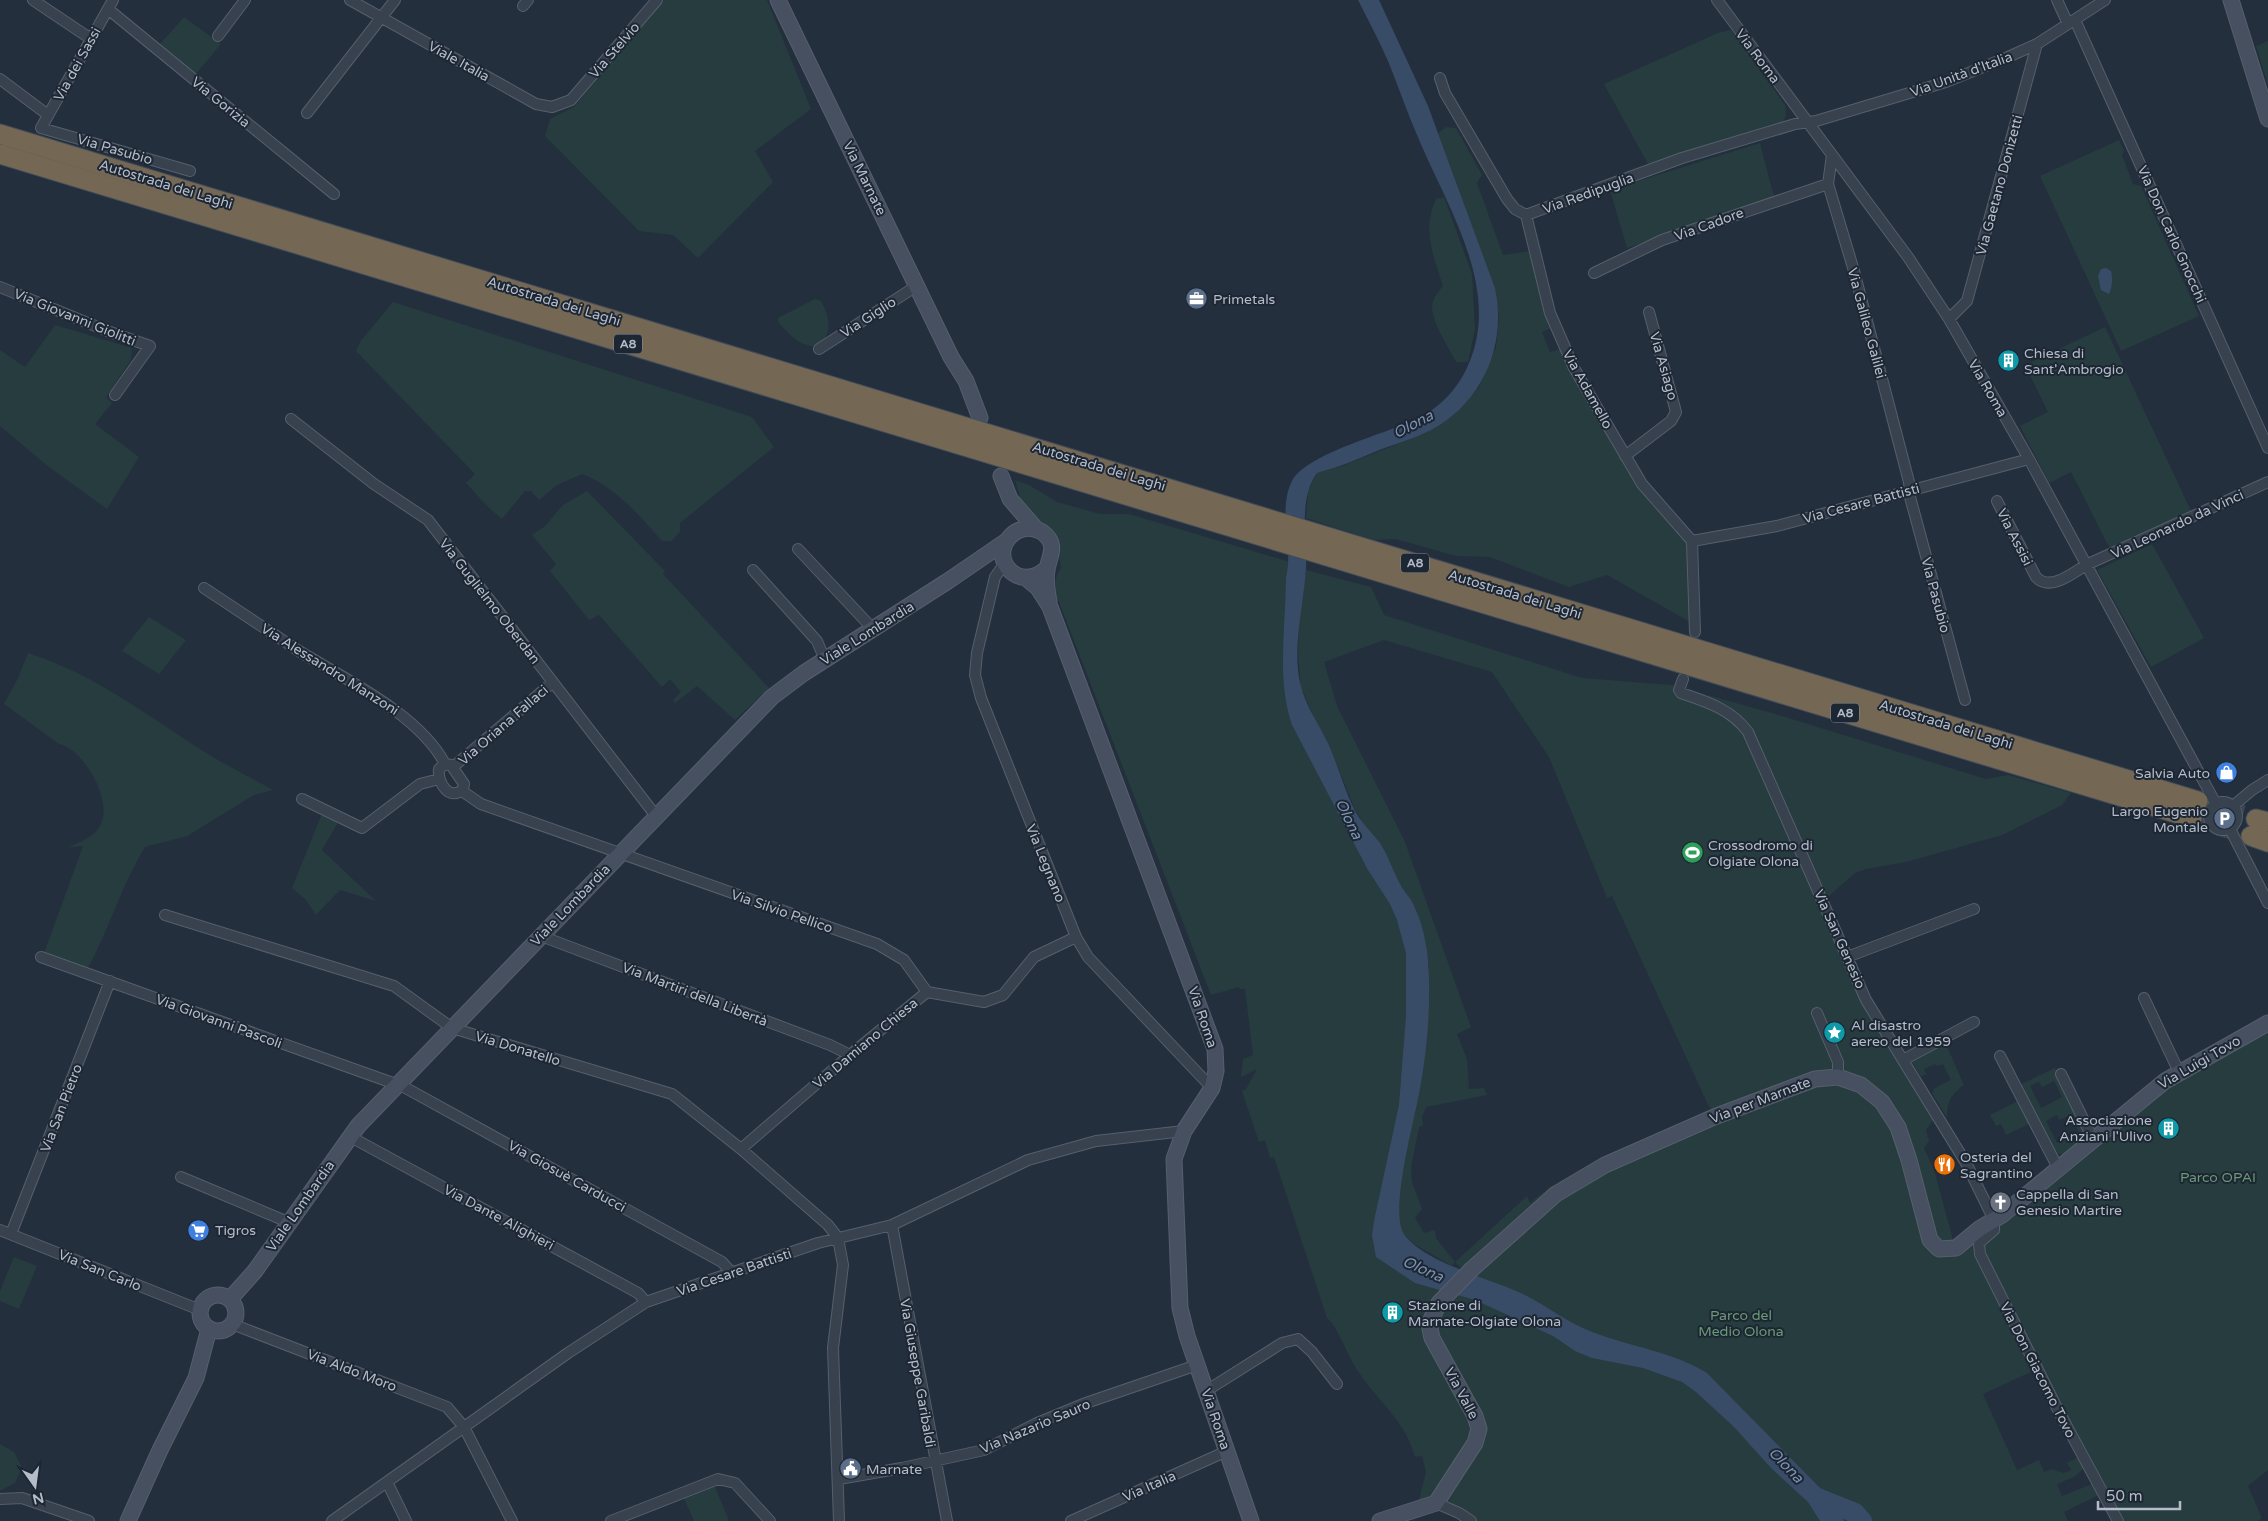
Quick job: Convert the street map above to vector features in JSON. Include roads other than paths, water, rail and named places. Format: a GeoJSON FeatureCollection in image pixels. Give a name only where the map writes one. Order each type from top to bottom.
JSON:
{"type":"FeatureCollection","features":[{"type":"Feature","properties":{"kind":"highway","name":"Autostrada dei Laghi"},"geometry":{"type":"LineString","coordinates":[[0,134],[1247,510],[1321,535],[2202,808]]}},
{"type":"Feature","properties":{"kind":"highway","name":"Autostrada dei Laghi"},"geometry":{"type":"LineString","coordinates":[[0,154],[1317,554],[2202,808]]}},
{"type":"Feature","properties":{"kind":"street"},"geometry":{"type":"LineString","coordinates":[[33,0],[91,39]]}},
{"type":"Feature","properties":{"kind":"street"},"geometry":{"type":"LineString","coordinates":[[218,36],[245,0]]}},
{"type":"Feature","properties":{"kind":"street","name":"Viale Italia"},"geometry":{"type":"LineString","coordinates":[[350,0],[536,104],[552,107],[570,100]]}},
{"type":"Feature","properties":{"kind":"street"},"geometry":{"type":"LineString","coordinates":[[307,113],[395,0]]}},
{"type":"Feature","properties":{"kind":"street","name":"Via Stelvio"},"geometry":{"type":"LineString","coordinates":[[570,100],[657,0]]}},
{"type":"Feature","properties":{"kind":"street","name":"Via Marnate"},"geometry":{"type":"LineString","coordinates":[[778,0],[918,285],[951,357],[966,380],[977,417]]}},
{"type":"Feature","properties":{"kind":"street","name":"Via Roma"},"geometry":{"type":"LineString","coordinates":[[1717,0],[1908,257],[1949,319],[2029,459],[2086,566],[2202,808]]}},
{"type":"Feature","properties":{"kind":"street","name":"Via Don Carlo Gnocchi"},"geometry":{"type":"LineString","coordinates":[[2057,0],[2072,22],[2268,448]]}},
{"type":"Feature","properties":{"kind":"street","name":"Via Unità d'Italia"},"geometry":{"type":"LineString","coordinates":[[1807,123],[1946,82],[2037,44],[2105,0]]}},
{"type":"Feature","properties":{"kind":"street"},"geometry":{"type":"LineString","coordinates":[[2231,0],[2268,119]]}},
{"type":"Feature","properties":{"kind":"street","name":"Via dei Sassi"},"geometry":{"type":"LineString","coordinates":[[41,128],[110,5]]}},
{"type":"Feature","properties":{"kind":"street","name":"Via Gorizia"},"geometry":{"type":"LineString","coordinates":[[110,5],[334,194]]}},
{"type":"Feature","properties":{"kind":"street","name":"Via Gaetano Donizetti"},"geometry":{"type":"LineString","coordinates":[[1949,319],[1967,301],[2037,44]]}},
{"type":"Feature","properties":{"kind":"street","name":"Via Redipuglia"},"geometry":{"type":"LineString","coordinates":[[1440,78],[1445,93],[1507,199],[1515,209],[1526,215],[1682,158],[1795,124],[1807,123]]}},
{"type":"Feature","properties":{"kind":"street"},"geometry":{"type":"LineString","coordinates":[[0,79],[48,115]]}},
{"type":"Feature","properties":{"kind":"street","name":"Via Pasubio"},"geometry":{"type":"LineString","coordinates":[[41,128],[190,171]]}},
{"type":"Feature","properties":{"kind":"street","name":"Via Galileo Galilei"},"geometry":{"type":"LineString","coordinates":[[1832,155],[1828,184],[1854,271],[1911,490]]}},
{"type":"Feature","properties":{"kind":"street","name":"Via Cadore"},"geometry":{"type":"LineString","coordinates":[[1594,273],[1662,240],[1828,184]]}},
{"type":"Feature","properties":{"kind":"street","name":"Via Adamello"},"geometry":{"type":"LineString","coordinates":[[1526,215],[1550,313],[1574,368],[1642,484],[1692,541]]}},
{"type":"Feature","properties":{"kind":"street","name":"Via Giglio"},"geometry":{"type":"LineString","coordinates":[[819,349],[918,285]]}},
{"type":"Feature","properties":{"kind":"street","name":"Via Giovanni Giolitti"},"geometry":{"type":"LineString","coordinates":[[0,287],[110,332],[150,346],[116,395]]}},
{"type":"Feature","properties":{"kind":"street","name":"Via Asiago"},"geometry":{"type":"LineString","coordinates":[[1625,456],[1671,421],[1676,412],[1648,312]]}},
{"type":"Feature","properties":{"kind":"street","name":"Via Guglielmo Oberdan"},"geometry":{"type":"LineString","coordinates":[[291,419],[374,484],[428,520],[656,816]]}},
{"type":"Feature","properties":{"kind":"street","name":"Via Cesare Battisti"},"geometry":{"type":"LineString","coordinates":[[1692,541],[1777,526],[2029,459]]}},
{"type":"Feature","properties":{"kind":"street"},"geometry":{"type":"LineString","coordinates":[[1001,476],[1010,498],[1037,530]]}},
{"type":"Feature","properties":{"kind":"street","name":"Via Leonardo da Vinci"},"geometry":{"type":"LineString","coordinates":[[2086,566],[2268,482]]}},
{"type":"Feature","properties":{"kind":"street","name":"Via Pasubio"},"geometry":{"type":"LineString","coordinates":[[1911,490],[1910,498],[1965,700]]}},
{"type":"Feature","properties":{"kind":"street"},"geometry":{"type":"LineString","coordinates":[[1010,498],[1006,540],[1003,550],[1016,572]]}},
{"type":"Feature","properties":{"kind":"street","name":"Via Assisi"},"geometry":{"type":"LineString","coordinates":[[1997,501],[2038,579],[2044,582],[2056,581],[2086,566]]}},
{"type":"Feature","properties":{"kind":"street"},"geometry":{"type":"LineString","coordinates":[[1006,540],[1017,530],[1026,528],[1037,530]]}},
{"type":"Feature","properties":{"kind":"street","name":"Via Roma"},"geometry":{"type":"LineString","coordinates":[[1037,530],[1047,538],[1051,545],[1052,553],[1047,568],[1050,607]]}},
{"type":"Feature","properties":{"kind":"street","name":"Viale Lombardia"},"geometry":{"type":"LineString","coordinates":[[230,1299],[255,1271],[349,1136],[656,816],[778,692],[824,660],[965,570],[1006,540]]}},
{"type":"Feature","properties":{"kind":"street"},"geometry":{"type":"LineString","coordinates":[[1692,541],[1695,632]]}},
{"type":"Feature","properties":{"kind":"street"},"geometry":{"type":"LineString","coordinates":[[798,549],[873,629]]}},
{"type":"Feature","properties":{"kind":"street","name":"Viale Lombardia"},"geometry":{"type":"LineString","coordinates":[[965,570],[988,563],[1016,572]]}},
{"type":"Feature","properties":{"kind":"street"},"geometry":{"type":"LineString","coordinates":[[991,594],[1003,578],[1016,572],[1034,577],[1047,568]]}},
{"type":"Feature","properties":{"kind":"street"},"geometry":{"type":"LineString","coordinates":[[753,570],[817,641],[824,660]]}},
{"type":"Feature","properties":{"kind":"street","name":"Via Roma"},"geometry":{"type":"LineString","coordinates":[[1016,572],[1038,588],[1050,607],[1215,1049],[1216,1071],[1212,1088],[1184,1131],[1174,1159],[1180,1308],[1197,1365],[1251,1521]]}},
{"type":"Feature","properties":{"kind":"street","name":"Via Legnano"},"geometry":{"type":"LineString","coordinates":[[1016,572],[995,577],[975,664],[977,684],[1076,937],[1088,957],[1212,1088]]}},
{"type":"Feature","properties":{"kind":"street","name":"Via Alessandro Manzoni"},"geometry":{"type":"LineString","coordinates":[[204,588],[277,637],[403,715],[436,750],[464,784],[462,791]]}},
{"type":"Feature","properties":{"kind":"street","name":"Via San Genesio"},"geometry":{"type":"LineString","coordinates":[[1683,679],[1679,690],[1681,694],[1712,703],[1740,722],[1748,732],[1866,1000],[1966,1163],[1994,1220]]}},
{"type":"Feature","properties":{"kind":"street","name":"Via Oriana Fallaci"},"geometry":{"type":"LineString","coordinates":[[449,766],[553,682]]}},
{"type":"Feature","properties":{"kind":"street"},"geometry":{"type":"LineString","coordinates":[[449,766],[439,769],[439,779],[448,792],[454,794],[462,791],[481,804],[620,854]]}},
{"type":"Feature","properties":{"kind":"street"},"geometry":{"type":"LineString","coordinates":[[302,799],[362,828],[420,784],[439,779]]}},
{"type":"Feature","properties":{"kind":"street"},"geometry":{"type":"LineString","coordinates":[[2233,806],[2252,790],[2268,780]]}},
{"type":"Feature","properties":{"kind":"street"},"geometry":{"type":"LineString","coordinates":[[2225,802],[2233,806],[2237,818],[2230,829],[2220,831],[2211,826],[2209,811],[2202,808],[2225,802]]}},
{"type":"Feature","properties":{"kind":"street"},"geometry":{"type":"LineString","coordinates":[[2230,829],[2268,903]]}},
{"type":"Feature","properties":{"kind":"street","name":"Via Silvio Pellico"},"geometry":{"type":"LineString","coordinates":[[620,854],[877,944],[904,960],[927,992]]}},
{"type":"Feature","properties":{"kind":"street"},"geometry":{"type":"LineString","coordinates":[[1847,957],[1974,909]]}},
{"type":"Feature","properties":{"kind":"street","name":"Via Donatello"},"geometry":{"type":"LineString","coordinates":[[165,915],[394,986],[452,1028],[672,1094],[828,1226],[838,1238]]}},
{"type":"Feature","properties":{"kind":"street","name":"Via Martiri della Libertà"},"geometry":{"type":"LineString","coordinates":[[541,936],[830,1045],[850,1055]]}},
{"type":"Feature","properties":{"kind":"street","name":"Via Damiano Chiesa"},"geometry":{"type":"LineString","coordinates":[[740,1150],[850,1055],[927,992],[984,1002],[1004,995],[1034,957],[1076,937]]}},
{"type":"Feature","properties":{"kind":"street","name":"Via Giovanni Pascoli"},"geometry":{"type":"LineString","coordinates":[[41,957],[397,1085]]}},
{"type":"Feature","properties":{"kind":"street","name":"Via San Pietro"},"geometry":{"type":"LineString","coordinates":[[11,1234],[110,981]]}},
{"type":"Feature","properties":{"kind":"street"},"geometry":{"type":"LineString","coordinates":[[2144,998],[2179,1072]]}},
{"type":"Feature","properties":{"kind":"street"},"geometry":{"type":"LineString","coordinates":[[1817,1013],[1838,1062],[1838,1077]]}},
{"type":"Feature","properties":{"kind":"street"},"geometry":{"type":"LineString","coordinates":[[1903,1060],[1974,1022]]}},
{"type":"Feature","properties":{"kind":"street","name":"Via Luigi Tovo"},"geometry":{"type":"LineString","coordinates":[[1994,1220],[2156,1087],[2179,1072],[2268,1023]]}},
{"type":"Feature","properties":{"kind":"street"},"geometry":{"type":"LineString","coordinates":[[2000,1056],[2058,1168]]}},
{"type":"Feature","properties":{"kind":"street"},"geometry":{"type":"LineString","coordinates":[[2061,1074],[2093,1139]]}},
{"type":"Feature","properties":{"kind":"street","name":"Via per Marnate"},"geometry":{"type":"LineString","coordinates":[[1457,1285],[1472,1269],[1556,1194],[1605,1165],[1714,1117],[1815,1079],[1838,1077],[1855,1083],[1871,1092],[1890,1112],[1909,1160],[1926,1229],[1935,1246],[1942,1250],[1954,1249],[1994,1220]]}},
{"type":"Feature","properties":{"kind":"street","name":"Via Giosuè Carducci"},"geometry":{"type":"LineString","coordinates":[[397,1085],[722,1262],[732,1273]]}},
{"type":"Feature","properties":{"kind":"street","name":"Via Cesare Battisti"},"geometry":{"type":"LineString","coordinates":[[332,1521],[568,1353],[646,1302],[838,1238],[892,1225],[1028,1160],[1096,1140],[1184,1131]]}},
{"type":"Feature","properties":{"kind":"street","name":"Via Dante Alighieri"},"geometry":{"type":"LineString","coordinates":[[349,1136],[638,1292],[646,1302]]}},
{"type":"Feature","properties":{"kind":"street"},"geometry":{"type":"LineString","coordinates":[[181,1177],[288,1222]]}},
{"type":"Feature","properties":{"kind":"street","name":"Via Don Giacomo Tovo"},"geometry":{"type":"LineString","coordinates":[[1994,1220],[1995,1228],[1978,1245],[1980,1254],[2057,1408],[2118,1521]]}},
{"type":"Feature","properties":{"kind":"street","name":"Via Giuseppe Garibaldi"},"geometry":{"type":"LineString","coordinates":[[892,1225],[934,1462],[947,1521]]}},
{"type":"Feature","properties":{"kind":"street","name":"Via San Carlo"},"geometry":{"type":"LineString","coordinates":[[0,1230],[200,1310]]}},
{"type":"Feature","properties":{"kind":"street"},"geometry":{"type":"LineString","coordinates":[[838,1238],[843,1264],[833,1348],[839,1521]]}},
{"type":"Feature","properties":{"kind":"street","name":"Via Valle"},"geometry":{"type":"LineString","coordinates":[[1436,1503],[1458,1472],[1475,1443],[1478,1423],[1432,1338],[1430,1329],[1431,1316],[1439,1303],[1457,1285]]}},
{"type":"Feature","properties":{"kind":"street"},"geometry":{"type":"LineString","coordinates":[[218,1294],[230,1299],[236,1308],[236,1316],[232,1324],[223,1330],[214,1331],[209,1329],[200,1318],[200,1310],[204,1300],[218,1294]]}},
{"type":"Feature","properties":{"kind":"street","name":"Via Aldo Moro"},"geometry":{"type":"LineString","coordinates":[[232,1324],[444,1405],[455,1414],[464,1427],[512,1521]]}},
{"type":"Feature","properties":{"kind":"street"},"geometry":{"type":"LineString","coordinates":[[128,1521],[160,1450],[196,1378],[209,1329]]}},
{"type":"Feature","properties":{"kind":"street"},"geometry":{"type":"LineString","coordinates":[[1206,1391],[1282,1343],[1298,1339],[1312,1352],[1337,1384]]}},
{"type":"Feature","properties":{"kind":"street","name":"Via Nazario Sauro"},"geometry":{"type":"LineString","coordinates":[[839,1479],[934,1462],[984,1450],[1037,1423],[1084,1404],[1197,1365]]}},
{"type":"Feature","properties":{"kind":"street","name":"Via Italia"},"geometry":{"type":"LineString","coordinates":[[1071,1521],[1227,1451]]}},
{"type":"Feature","properties":{"kind":"street"},"geometry":{"type":"LineString","coordinates":[[611,1521],[718,1479],[735,1483],[770,1521]]}},
{"type":"Feature","properties":{"kind":"street"},"geometry":{"type":"LineString","coordinates":[[387,1482],[406,1521]]}},
{"type":"Feature","properties":{"kind":"street"},"geometry":{"type":"LineString","coordinates":[[0,1499],[22,1498],[89,1521]]}},
{"type":"Feature","properties":{"kind":"street"},"geometry":{"type":"LineString","coordinates":[[1380,1521],[1436,1503],[1459,1513],[1471,1521]]}},
{"type":"Feature","properties":{"kind":"water"},"geometry":{"type":"Polygon","coordinates":[[[1358,0],[1379,0],[1428,106],[1495,288],[1498,309],[1494,351],[1487,370],[1465,404],[1449,418],[1425,433],[1317,473],[1311,483],[1305,507],[1306,568],[1297,658],[1303,694],[1336,761],[1353,808],[1380,843],[1400,884],[1414,905],[1424,934],[1427,953],[1429,1008],[1427,1037],[1421,1080],[1404,1166],[1399,1207],[1400,1223],[1404,1234],[1414,1244],[1442,1262],[1525,1295],[1586,1329],[1680,1360],[1707,1373],[1826,1494],[1844,1521],[1820,1521],[1808,1502],[1771,1468],[1734,1427],[1696,1392],[1682,1382],[1643,1368],[1592,1358],[1575,1351],[1553,1336],[1475,1300],[1415,1283],[1376,1257],[1372,1235],[1374,1221],[1399,1105],[1406,1016],[1406,953],[1397,920],[1390,904],[1368,870],[1292,725],[1287,707],[1283,670],[1288,565],[1286,504],[1292,481],[1314,461],[1419,418],[1435,408],[1449,395],[1461,380],[1469,363],[1477,335],[1479,307],[1475,278],[1467,249],[1456,221],[1416,132],[1385,53],[1358,0]]]}},
{"type":"Feature","properties":{"kind":"water"},"geometry":{"type":"Polygon","coordinates":[[[2106,268],[2111,271],[2112,277],[2109,294],[2101,290],[2098,276],[2101,269],[2106,268]]]}},
{"type":"Feature","properties":{"kind":"waterway","name":"Olona"},"geometry":{"type":"LineString","coordinates":[[1818,1498],[1855,1513],[1862,1521]]}},
{"type":"Feature","properties":{"kind":"tunnel"},"geometry":{"type":"LineString","coordinates":[[2198,801],[2256,819]]}},
{"type":"Feature","properties":{"kind":"tunnel"},"geometry":{"type":"LineString","coordinates":[[2192,818],[2251,836]]}},
{"type":"Feature","properties":{"kind":"place","name":"Primetals"},"geometry":{"type":"Point","coordinates":[1197,299]}},
{"type":"Feature","properties":{"kind":"place","name":"Chiesa di Sant'Ambrogio"},"geometry":{"type":"Point","coordinates":[2008,361]}},
{"type":"Feature","properties":{"kind":"place","name":"Salvia Auto"},"geometry":{"type":"Point","coordinates":[2226,773]}},
{"type":"Feature","properties":{"kind":"place","name":"Largo Eugenio Montale"},"geometry":{"type":"Point","coordinates":[2224,819]}},
{"type":"Feature","properties":{"kind":"place","name":"Crossodromo di Olgiate Olona"},"geometry":{"type":"Point","coordinates":[1692,853]}},
{"type":"Feature","properties":{"kind":"place","name":"Al disastro aereo del 1959"},"geometry":{"type":"Point","coordinates":[1835,1033]}},
{"type":"Feature","properties":{"kind":"place","name":"Associazione Anziani l'Ulivo"},"geometry":{"type":"Point","coordinates":[2168,1128]}},
{"type":"Feature","properties":{"kind":"place","name":"Osteria del Sagrantino"},"geometry":{"type":"Point","coordinates":[1944,1165]}},
{"type":"Feature","properties":{"kind":"place","name":"Cappella di San Genesio Martire"},"geometry":{"type":"Point","coordinates":[2000,1202]}},
{"type":"Feature","properties":{"kind":"place","name":"Tigros"},"geometry":{"type":"Point","coordinates":[199,1230]}},
{"type":"Feature","properties":{"kind":"place","name":"Stazione di Marnate-Olgiate Olona"},"geometry":{"type":"Point","coordinates":[1392,1313]}},
{"type":"Feature","properties":{"kind":"place","name":"Marnate"},"geometry":{"type":"Point","coordinates":[850,1469]}},
{"type":"Feature","properties":{"kind":"park label","name":"Parco OPAI"},"geometry":{"type":"Point","coordinates":[2218,1177]}},
{"type":"Feature","properties":{"kind":"park label","name":"Parco del Medio Olona"},"geometry":{"type":"Point","coordinates":[1741,1324]}}]}
